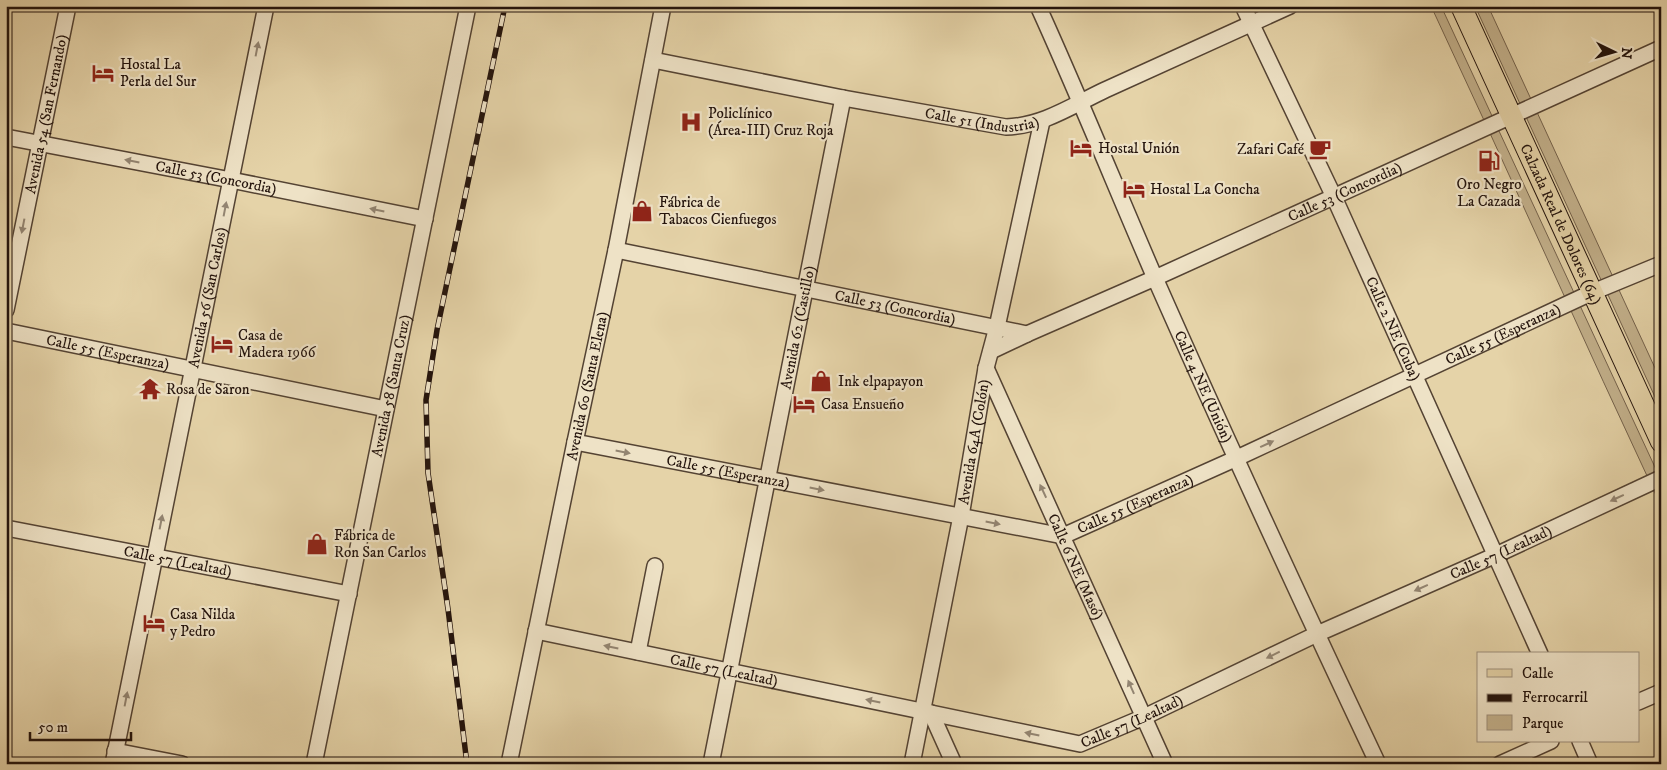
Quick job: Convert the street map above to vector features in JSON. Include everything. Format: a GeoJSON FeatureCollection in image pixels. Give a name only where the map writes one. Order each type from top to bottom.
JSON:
{"type":"FeatureCollection","features":[{"type":"Feature","properties":{"kind":"main road","name":"Calzada Real de Dolores (64)"},"geometry":{"type":"LineString","coordinates":[[1461,6],[1661,442]]}},
{"type":"Feature","properties":{"kind":"street","name":"Avenida 54 (San Fernando)"},"geometry":{"type":"LineString","coordinates":[[6,310],[68,6]]}},
{"type":"Feature","properties":{"kind":"street","name":"Avenida 56 (San Carlos)"},"geometry":{"type":"LineString","coordinates":[[114,758],[266,6]]}},
{"type":"Feature","properties":{"kind":"street","name":"Avenida 58 (Santa Cruz)"},"geometry":{"type":"LineString","coordinates":[[314,764],[468,6]]}},
{"type":"Feature","properties":{"kind":"street","name":"Avenida 60 (Santa Elena)"},"geometry":{"type":"LineString","coordinates":[[509,764],[616,250],[664,6]]}},
{"type":"Feature","properties":{"kind":"street","name":"Calle 4 NE (Unión)"},"geometry":{"type":"LineString","coordinates":[[1038,6],[1081,101],[1155,278],[1378,764]]}},
{"type":"Feature","properties":{"kind":"street","name":"Calle 2 NE (Cuba)"},"geometry":{"type":"LineString","coordinates":[[1243,6],[1334,197],[1539,652]]}},
{"type":"Feature","properties":{"kind":"street","name":"Calle 51 (Industria)"},"geometry":{"type":"LineString","coordinates":[[652,60],[843,98],[1006,127],[1020,127],[1042,121],[1081,101],[1290,6]]}},
{"type":"Feature","properties":{"kind":"street","name":"Calle 53 (Concordia)"},"geometry":{"type":"LineString","coordinates":[[992,351],[1661,48]]}},
{"type":"Feature","properties":{"kind":"street","name":"Avenida 62 (Castillo)"},"geometry":{"type":"LineString","coordinates":[[711,764],[843,98]]}},
{"type":"Feature","properties":{"kind":"street","name":"Avenida 64A (Colón)"},"geometry":{"type":"LineString","coordinates":[[912,764],[927,712],[986,368],[992,351],[1042,121]]}},
{"type":"Feature","properties":{"kind":"street","name":"Calle 53 (Concordia)"},"geometry":{"type":"LineString","coordinates":[[6,137],[425,219]]}},
{"type":"Feature","properties":{"kind":"street","name":"Calle 53 (Concordia)"},"geometry":{"type":"LineString","coordinates":[[616,250],[1027,334]]}},
{"type":"Feature","properties":{"kind":"street","name":"Calle 55 (Esperanza)"},"geometry":{"type":"LineString","coordinates":[[575,442],[1063,536],[1237,458],[1593,292],[1661,264]]}},
{"type":"Feature","properties":{"kind":"street","name":"Calle 55 (Esperanza)"},"geometry":{"type":"LineString","coordinates":[[6,331],[386,409]]}},
{"type":"Feature","properties":{"kind":"street","name":"Calle 6 NE (Masó)"},"geometry":{"type":"LineString","coordinates":[[986,368],[1165,764]]}},
{"type":"Feature","properties":{"kind":"street","name":"Calle 57 (Lealtad)"},"geometry":{"type":"LineString","coordinates":[[536,631],[1080,744],[1144,717],[1317,634],[1496,555],[1661,478]]}},
{"type":"Feature","properties":{"kind":"street","name":"Calle 57 (Lealtad)"},"geometry":{"type":"LineString","coordinates":[[6,528],[349,594]]}},
{"type":"Feature","properties":{"kind":"street"},"geometry":{"type":"LineString","coordinates":[[638,652],[655,566]]}},
{"type":"Feature","properties":{"kind":"street"},"geometry":{"type":"LineString","coordinates":[[1640,701],[1661,692]]}},
{"type":"Feature","properties":{"kind":"street"},"geometry":{"type":"LineString","coordinates":[[927,712],[954,764]]}},
{"type":"Feature","properties":{"kind":"street"},"geometry":{"type":"LineString","coordinates":[[1500,764],[1549,742]]}},
{"type":"Feature","properties":{"kind":"street"},"geometry":{"type":"LineString","coordinates":[[1580,742],[1590,764]]}},
{"type":"Feature","properties":{"kind":"street"},"geometry":{"type":"LineString","coordinates":[[114,758],[182,764]]}},
{"type":"Feature","properties":{"kind":"green space"},"geometry":{"type":"Polygon","coordinates":[[[1431,6],[1441,6],[1660,478],[1661,506],[1489,131],[1431,6]]]}},
{"type":"Feature","properties":{"kind":"green space"},"geometry":{"type":"Polygon","coordinates":[[[1475,6],[1488,6],[1661,381],[1661,410],[1475,6]]]}},
{"type":"Feature","properties":{"kind":"railway"},"geometry":{"type":"LineString","coordinates":[[467,764],[448,609],[428,473],[426,400],[437,330],[505,6]]}},
{"type":"Feature","properties":{"kind":"place","name":"Hostal La Perla del Sur"},"geometry":{"type":"Point","coordinates":[103,73]}},
{"type":"Feature","properties":{"kind":"place","name":"Policlínico (Área-III) Cruz Roja"},"geometry":{"type":"Point","coordinates":[691,122]}},
{"type":"Feature","properties":{"kind":"place","name":"Hostal Unión"},"geometry":{"type":"Point","coordinates":[1081,148]}},
{"type":"Feature","properties":{"kind":"place","name":"Zafari Café"},"geometry":{"type":"Point","coordinates":[1320,149]}},
{"type":"Feature","properties":{"kind":"place","name":"Oro Negro La Cazada"},"geometry":{"type":"Point","coordinates":[1489,161]}},
{"type":"Feature","properties":{"kind":"place","name":"Hostal La Concha"},"geometry":{"type":"Point","coordinates":[1134,189]}},
{"type":"Feature","properties":{"kind":"place","name":"Fábrica de Tabacos Cienfuegos"},"geometry":{"type":"Point","coordinates":[642,211]}},
{"type":"Feature","properties":{"kind":"place","name":"Casa de Madera 1966"},"geometry":{"type":"Point","coordinates":[222,344]}},
{"type":"Feature","properties":{"kind":"place","name":"Ink elpapayon"},"geometry":{"type":"Point","coordinates":[821,381]}},
{"type":"Feature","properties":{"kind":"place","name":"Rosa de Saron"},"geometry":{"type":"Point","coordinates":[150,389]}},
{"type":"Feature","properties":{"kind":"place","name":"Casa Ensueño"},"geometry":{"type":"Point","coordinates":[804,404]}},
{"type":"Feature","properties":{"kind":"place","name":"Fábrica de Ron San Carlos"},"geometry":{"type":"Point","coordinates":[317,544]}},
{"type":"Feature","properties":{"kind":"place","name":"Casa Nilda y Pedro"},"geometry":{"type":"Point","coordinates":[154,623]}}]}
